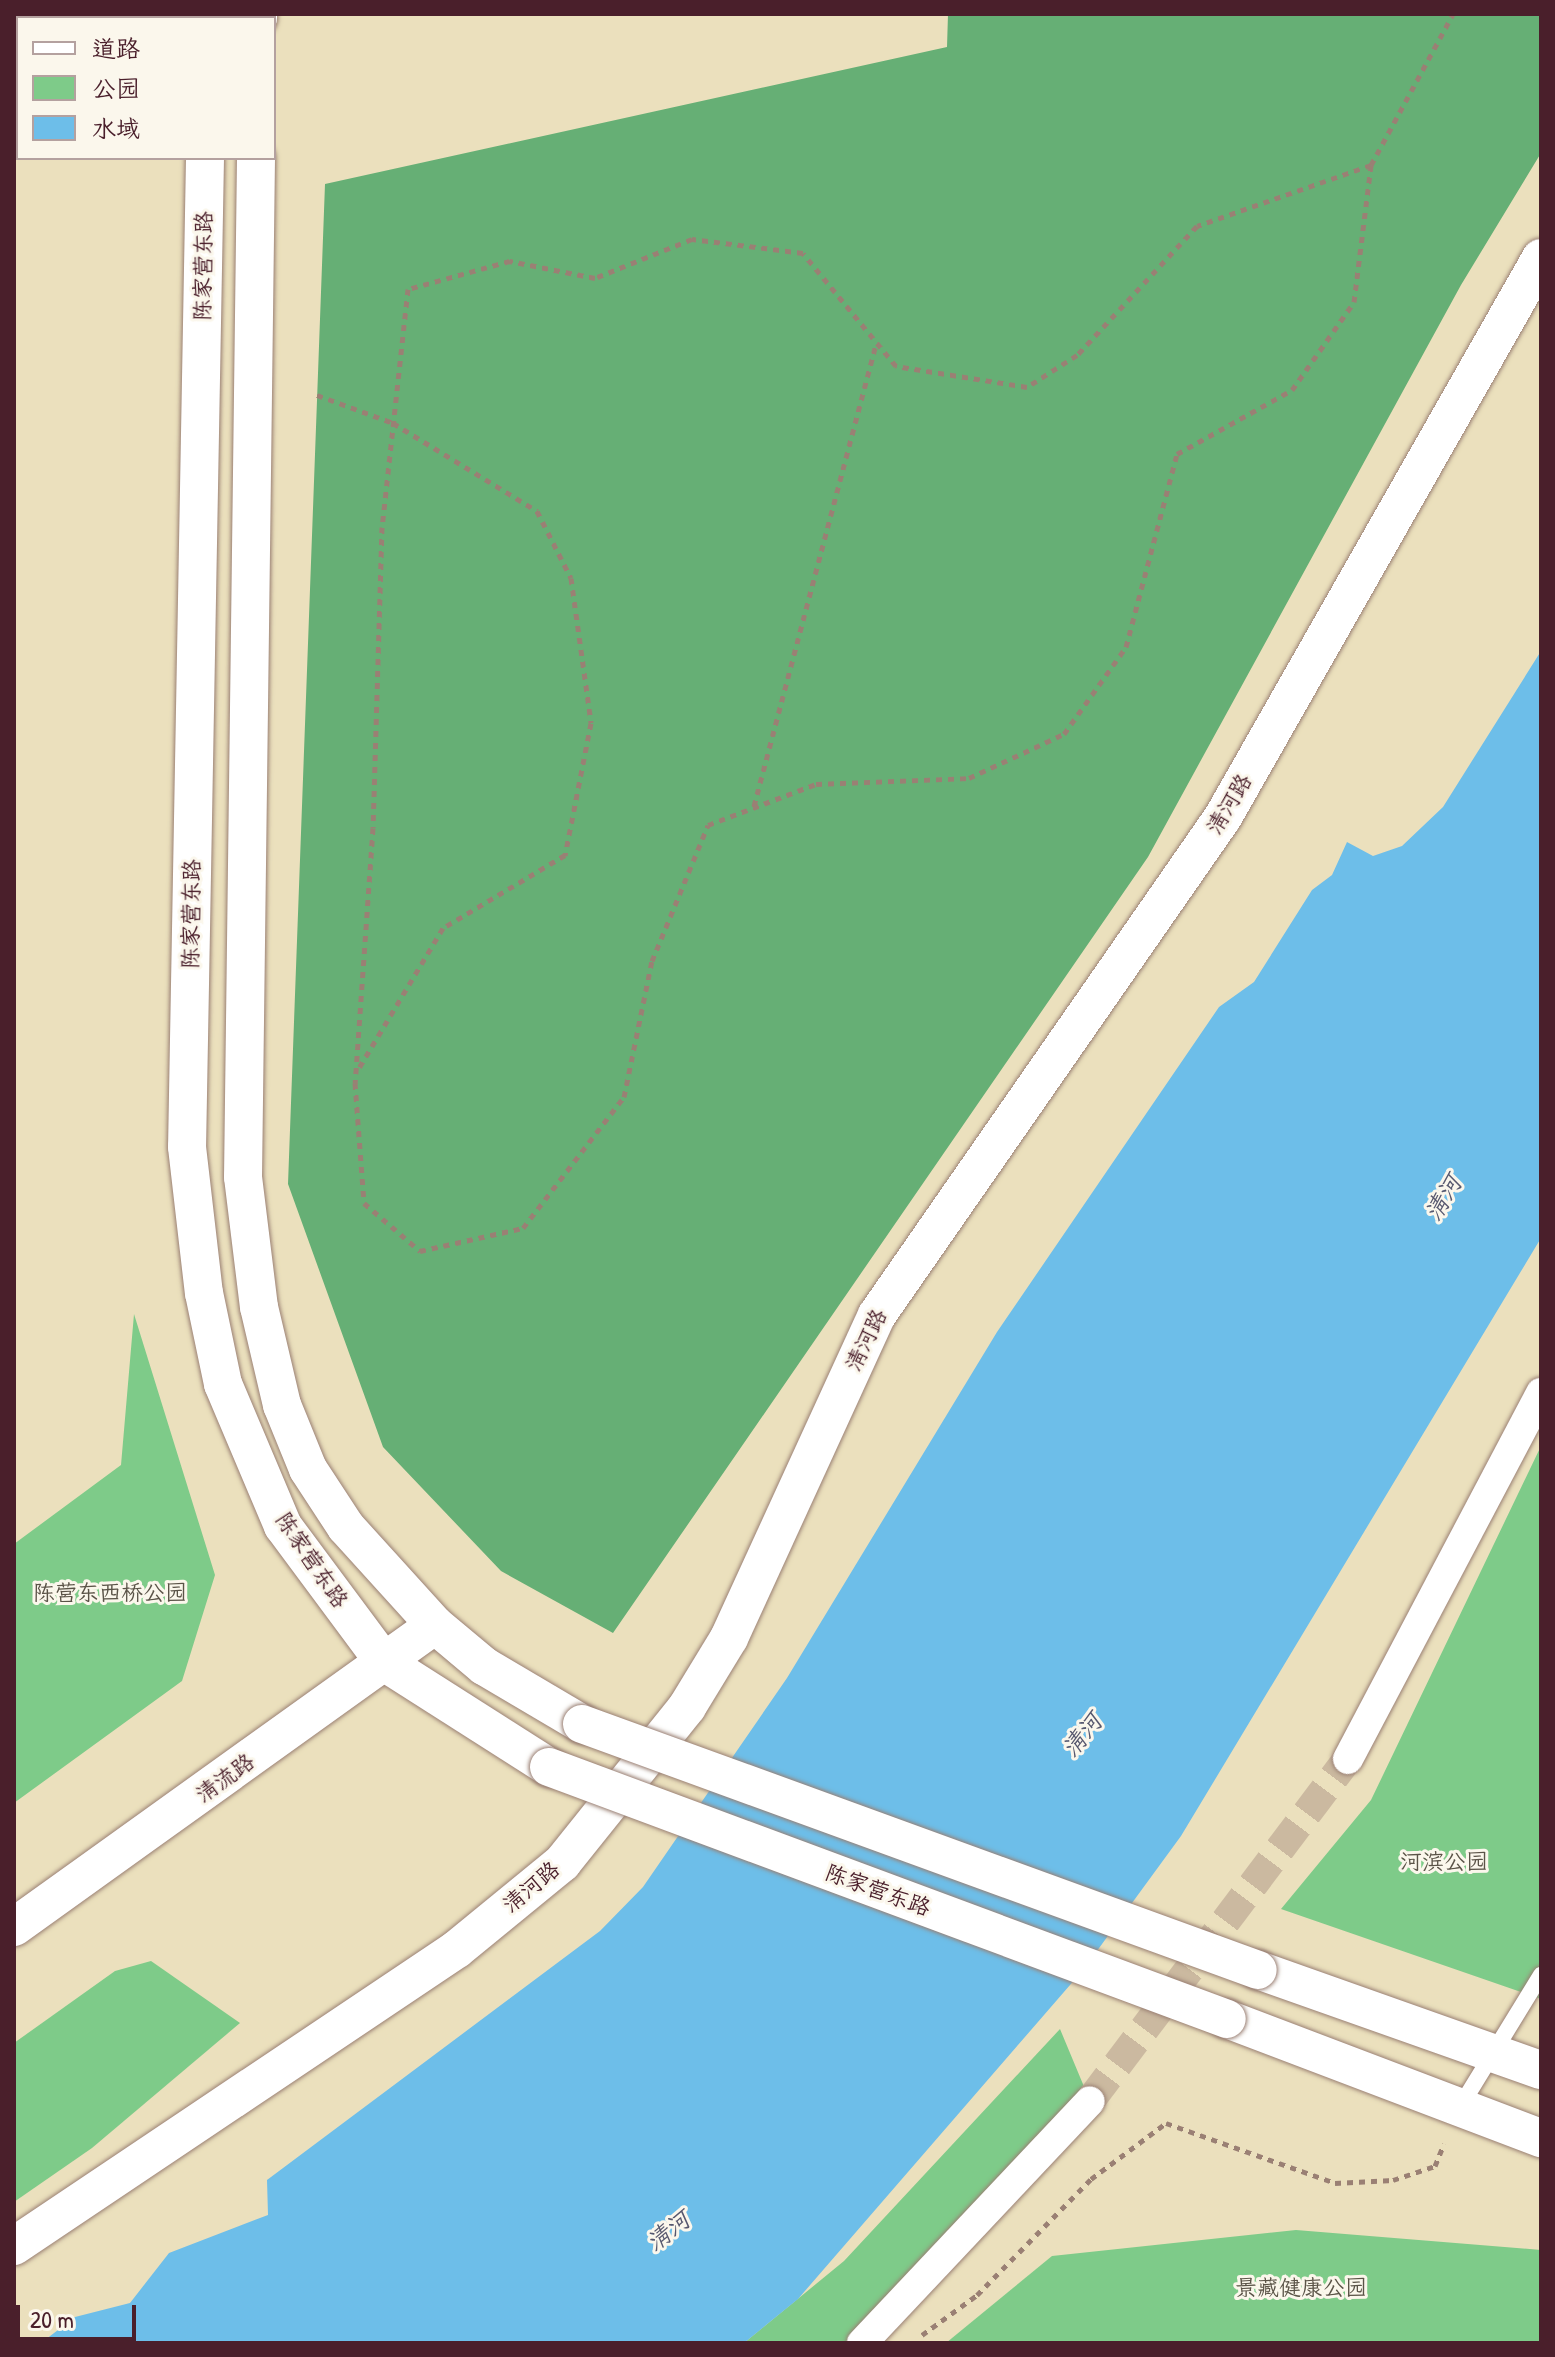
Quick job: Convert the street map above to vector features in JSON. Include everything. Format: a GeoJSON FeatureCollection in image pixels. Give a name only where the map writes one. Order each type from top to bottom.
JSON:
{"type":"FeatureCollection","features":[{"type":"Feature","properties":{"kind":"street","name":"陈家营东路"},"geometry":{"type":"LineString","coordinates":[[205,160],[187,1147],[202,1278],[223,1384],[283,1526],[384,1662],[549,1767],[1227,2019],[1459,2110],[1541,2138]]}},
{"type":"Feature","properties":{"kind":"street"},"geometry":{"type":"LineString","coordinates":[[256,160],[243,1177],[253,1264],[282,1405],[308,1469],[346,1527],[435,1625],[504,1683],[582,1724],[1541,2070]]}},
{"type":"Feature","properties":{"kind":"street","name":"清河路"},"geometry":{"type":"LineString","coordinates":[[14,2246],[457,1949],[562,1863],[687,1707],[729,1638],[877,1315],[1223,817],[1541,258]]}},
{"type":"Feature","properties":{"kind":"street"},"geometry":{"type":"LineString","coordinates":[[1348,1759],[1541,1393]]}},
{"type":"Feature","properties":{"kind":"street","name":"清流路"},"geometry":{"type":"LineString","coordinates":[[14,1927],[435,1625]]}},
{"type":"Feature","properties":{"kind":"street"},"geometry":{"type":"LineString","coordinates":[[862,2343],[1090,2101]]}},
{"type":"Feature","properties":{"kind":"lane"},"geometry":{"type":"LineString","coordinates":[[1459,2110],[1541,1975]]}},
{"type":"Feature","properties":{"kind":"path"},"geometry":{"type":"LineString","coordinates":[[1371,165],[1197,226],[1077,355],[1027,387],[896,366],[803,253],[692,239],[595,278],[510,261],[408,289],[382,527],[373,828],[355,1073],[364,1203],[420,1251],[523,1228],[624,1097],[652,961],[708,825],[816,784],[969,778],[1064,734],[1126,647],[1177,454],[1292,390],[1354,302],[1371,165],[1453,14]]}},
{"type":"Feature","properties":{"kind":"path"},"geometry":{"type":"LineString","coordinates":[[754,807],[877,342]]}},
{"type":"Feature","properties":{"kind":"path"},"geometry":{"type":"LineString","coordinates":[[317,395],[393,423],[537,511],[571,578],[591,723],[565,855],[443,928],[355,1073]]}},
{"type":"Feature","properties":{"kind":"path"},"geometry":{"type":"LineString","coordinates":[[910,2343],[977,2295],[1091,2179],[1166,2123],[1335,2183],[1393,2180],[1435,2166],[1459,2110]]}},
{"type":"Feature","properties":{"kind":"green space"},"geometry":{"type":"Polygon","coordinates":[[[948,14],[1541,14],[1541,153],[1461,285],[1148,857],[613,1633],[501,1571],[383,1447],[288,1184],[325,184],[947,47],[948,14]]]}},
{"type":"Feature","properties":{"kind":"green space","name":"陈营东西桥公园"},"geometry":{"type":"Polygon","coordinates":[[[134,1314],[215,1575],[182,1681],[14,1803],[14,1544],[121,1465],[134,1314]]]}},
{"type":"Feature","properties":{"kind":"green space","name":"河滨公园"},"geometry":{"type":"Polygon","coordinates":[[[1541,1446],[1541,1999],[1281,1909],[1371,1800],[1541,1446]]]}},
{"type":"Feature","properties":{"kind":"green space"},"geometry":{"type":"Polygon","coordinates":[[[151,1961],[240,2023],[92,2148],[14,2202],[14,2043],[115,1971],[151,1961]]]}},
{"type":"Feature","properties":{"kind":"green space"},"geometry":{"type":"Polygon","coordinates":[[[1060,2029],[1090,2101],[862,2343],[744,2343],[844,2261],[1060,2029]]]}},
{"type":"Feature","properties":{"kind":"green space","name":"景藏健康公园"},"geometry":{"type":"Polygon","coordinates":[[[1296,2230],[1541,2250],[1541,2343],[946,2343],[1052,2256],[1296,2230]]]}},
{"type":"Feature","properties":{"kind":"water","name":"清河"},"geometry":{"type":"Polygon","coordinates":[[[1541,651],[1541,1238],[1181,1836],[1083,1970],[798,2299],[744,2343],[41,2343],[75,2317],[130,2303],[169,2253],[268,2215],[267,2180],[600,1931],[643,1887],[787,1678],[997,1332],[1219,1007],[1254,982],[1312,890],[1332,875],[1347,842],[1373,856],[1402,846],[1443,807],[1541,651]]]}},
{"type":"Feature","properties":{"kind":"tunnel"},"geometry":{"type":"LineString","coordinates":[[1090,2101],[1348,1759]]}}]}
